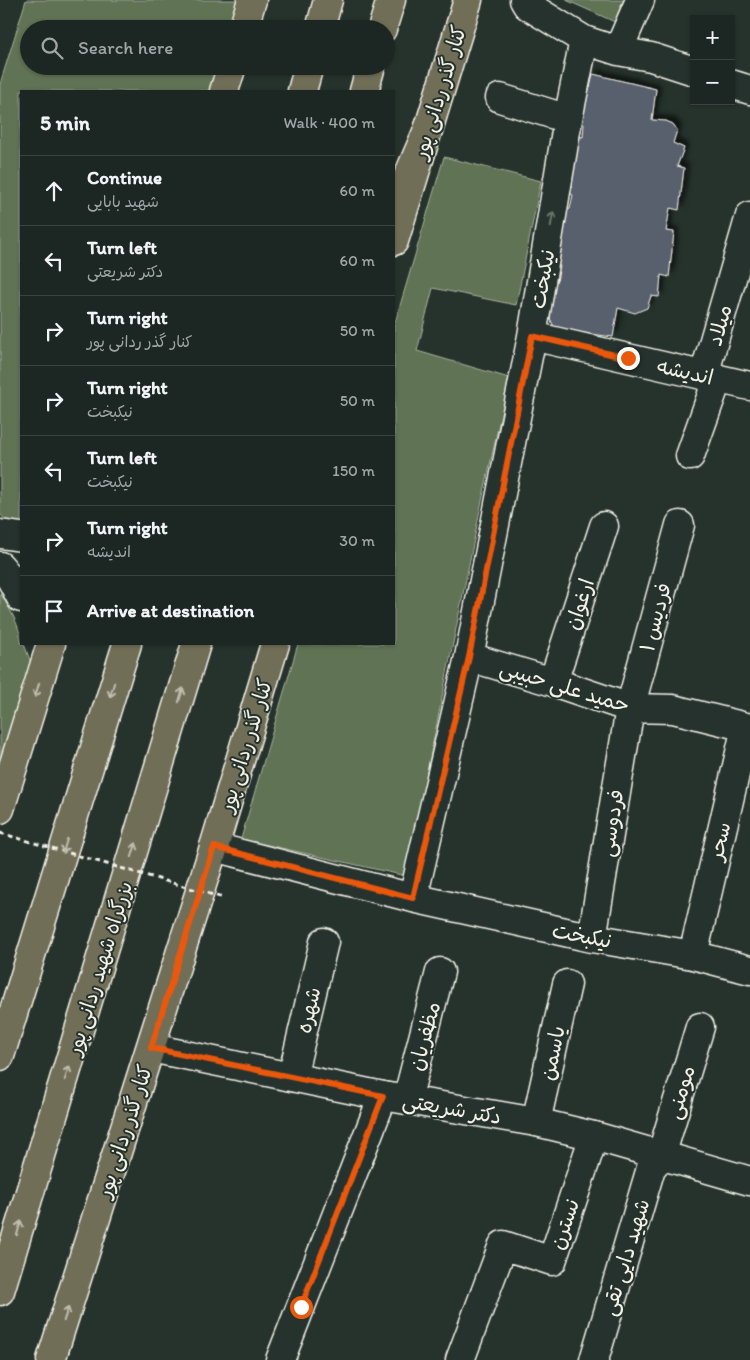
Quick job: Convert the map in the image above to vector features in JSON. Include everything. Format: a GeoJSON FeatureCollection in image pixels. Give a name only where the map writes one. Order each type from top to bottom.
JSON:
{"type":"FeatureCollection","features":[{"type":"Feature","properties":{"kind":"main road"},"geometry":{"type":"LineString","coordinates":[[246,20],[252,0]]}},
{"type":"Feature","properties":{"kind":"main road"},"geometry":{"type":"LineString","coordinates":[[322,20],[328,0]]}},
{"type":"Feature","properties":{"kind":"main road"},"geometry":{"type":"LineString","coordinates":[[384,20],[390,0]]}},
{"type":"Feature","properties":{"kind":"main road","name":"کنار گذر ردانی پور"},"geometry":{"type":"LineString","coordinates":[[395,237],[468,0]]}},
{"type":"Feature","properties":{"kind":"main road"},"geometry":{"type":"LineString","coordinates":[[224,90],[229,75]]}},
{"type":"Feature","properties":{"kind":"main road"},"geometry":{"type":"LineString","coordinates":[[302,90],[306,75]]}},
{"type":"Feature","properties":{"kind":"main road"},"geometry":{"type":"LineString","coordinates":[[364,90],[368,75]]}},
{"type":"Feature","properties":{"kind":"main road"},"geometry":{"type":"LineString","coordinates":[[395,207],[430,125]]}},
{"type":"Feature","properties":{"kind":"main road"},"geometry":{"type":"LineString","coordinates":[[0,1056],[127,645]]}},
{"type":"Feature","properties":{"kind":"main road","name":"بزرگراه شهید ردانی پور"},"geometry":{"type":"LineString","coordinates":[[0,1292],[196,645]]}},
{"type":"Feature","properties":{"kind":"main road","name":"کنار گذر ردانی پور"},"geometry":{"type":"LineString","coordinates":[[51,1360],[214,847],[275,645]]}},
{"type":"Feature","properties":{"kind":"main road"},"geometry":{"type":"LineString","coordinates":[[0,809],[46,649]]}},
{"type":"Feature","properties":{"kind":"street"},"geometry":{"type":"LineString","coordinates":[[524,0],[527,5],[584,40],[618,52],[651,57],[690,71]]}},
{"type":"Feature","properties":{"kind":"street"},"geometry":{"type":"LineString","coordinates":[[618,52],[640,0]]}},
{"type":"Feature","properties":{"kind":"street","name":"نیکبخت"},"geometry":{"type":"LineString","coordinates":[[413,898],[469,657],[532,336],[568,119],[584,40]]}},
{"type":"Feature","properties":{"kind":"street"},"geometry":{"type":"LineString","coordinates":[[735,85],[750,90]]}},
{"type":"Feature","properties":{"kind":"street"},"geometry":{"type":"LineString","coordinates":[[500,98],[568,119]]}},
{"type":"Feature","properties":{"kind":"street","name":"میلاد"},"geometry":{"type":"LineString","coordinates":[[704,375],[750,216]]}},
{"type":"Feature","properties":{"kind":"street","name":"اندیشه"},"geometry":{"type":"LineString","coordinates":[[532,336],[750,386]]}},
{"type":"Feature","properties":{"kind":"street"},"geometry":{"type":"LineString","coordinates":[[690,456],[715,386],[704,375]]}},
{"type":"Feature","properties":{"kind":"street","name":"فردیس ۱"},"geometry":{"type":"LineString","coordinates":[[630,708],[680,525]]}},
{"type":"Feature","properties":{"kind":"street","name":"ارغوان"},"geometry":{"type":"LineString","coordinates":[[553,682],[604,526]]}},
{"type":"Feature","properties":{"kind":"street"},"geometry":{"type":"LineString","coordinates":[[0,534],[20,537]]}},
{"type":"Feature","properties":{"kind":"street"},"geometry":{"type":"LineString","coordinates":[[0,566],[20,596]]}},
{"type":"Feature","properties":{"kind":"street","name":"حمید علی حبیبی"},"geometry":{"type":"LineString","coordinates":[[469,657],[553,682],[630,708],[673,709],[748,727]]}},
{"type":"Feature","properties":{"kind":"street","name":"فردوسی"},"geometry":{"type":"LineString","coordinates":[[592,938],[630,708]]}},
{"type":"Feature","properties":{"kind":"street","name":"سحر"},"geometry":{"type":"LineString","coordinates":[[693,955],[748,727]]}},
{"type":"Feature","properties":{"kind":"street","name":"نیکبخت"},"geometry":{"type":"LineString","coordinates":[[214,847],[413,898],[592,938],[693,955],[750,970]]}},
{"type":"Feature","properties":{"kind":"street","name":"شهره"},"geometry":{"type":"LineString","coordinates":[[292,1078],[324,942]]}},
{"type":"Feature","properties":{"kind":"street","name":"مظفریان"},"geometry":{"type":"LineString","coordinates":[[280,1360],[395,1098],[440,972]]}},
{"type":"Feature","properties":{"kind":"street","name":"یاسمن"},"geometry":{"type":"LineString","coordinates":[[536,1122],[567,984]]}},
{"type":"Feature","properties":{"kind":"street","name":"مومنی"},"geometry":{"type":"LineString","coordinates":[[661,1156],[700,1027]]}},
{"type":"Feature","properties":{"kind":"street","name":"دکتر شریعتی"},"geometry":{"type":"LineString","coordinates":[[151,1048],[395,1098],[536,1122],[594,1136],[750,1181]]}},
{"type":"Feature","properties":{"kind":"street","name":"نسترن"},"geometry":{"type":"LineString","coordinates":[[460,1360],[503,1245],[552,1261],[594,1136]]}},
{"type":"Feature","properties":{"kind":"street","name":"شهید دایی تقی"},"geometry":{"type":"LineString","coordinates":[[594,1360],[651,1168],[661,1156]]}},
{"type":"Feature","properties":{"kind":"path"},"geometry":{"type":"LineString","coordinates":[[0,833],[224,898]]}},
{"type":"Feature","properties":{"kind":"green space"},"geometry":{"type":"Polygon","coordinates":[[[26,0],[242,0],[235,20],[20,20],[20,75],[217,75],[212,90],[20,90],[20,523],[8,523],[0,514],[0,84],[26,0]]]}},
{"type":"Feature","properties":{"kind":"green space"},"geometry":{"type":"Polygon","coordinates":[[[566,0],[626,0],[615,22],[566,0]]]}},
{"type":"Feature","properties":{"kind":"green space"},"geometry":{"type":"Polygon","coordinates":[[[444,157],[541,181],[516,305],[433,288],[417,351],[509,378],[480,510],[406,876],[241,839],[298,645],[395,645],[395,323],[444,157]]]}},
{"type":"Feature","properties":{"kind":"green space"},"geometry":{"type":"Polygon","coordinates":[[[0,593],[14,617],[19,631],[20,645],[24,645],[31,663],[0,776],[0,593]]]}},
{"type":"Feature","properties":{"kind":"building"},"geometry":{"type":"Polygon","coordinates":[[[593,74],[656,89],[652,120],[666,121],[673,124],[677,130],[673,143],[684,148],[677,166],[684,168],[679,210],[670,208],[666,231],[674,232],[669,277],[661,275],[659,297],[651,296],[647,308],[635,313],[618,308],[613,337],[555,329],[548,314],[545,281],[557,281],[560,266],[552,263],[558,214],[570,209],[573,195],[562,189],[573,136],[583,137],[584,124],[574,121],[581,85],[590,88],[593,74]]]}},
{"type":"Feature","properties":{"kind":"route"},"geometry":{"type":"LineString","coordinates":[[301,1307],[383,1096],[151,1048],[214,847],[413,898],[469,657],[532,336],[628,358]]}}]}
